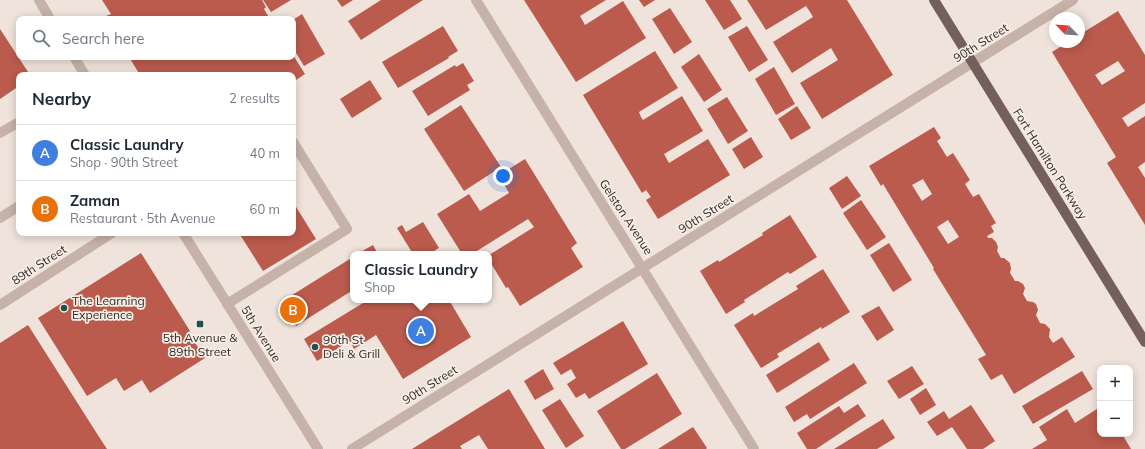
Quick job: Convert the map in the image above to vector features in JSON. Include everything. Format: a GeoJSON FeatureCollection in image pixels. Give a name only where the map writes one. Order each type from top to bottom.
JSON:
{"type":"FeatureCollection","features":[{"type":"Feature","properties":{"kind":"main road","name":"Fort Hamilton Parkway"},"geometry":{"type":"LineString","coordinates":[[934,0],[1145,342]]}},
{"type":"Feature","properties":{"kind":"street"},"geometry":{"type":"LineString","coordinates":[[38,0],[48,16]]}},
{"type":"Feature","properties":{"kind":"street","name":"Gelston Avenue"},"geometry":{"type":"LineString","coordinates":[[476,0],[754,449]]}},
{"type":"Feature","properties":{"kind":"street","name":"90th Street"},"geometry":{"type":"LineString","coordinates":[[352,449],[1073,0]]}},
{"type":"Feature","properties":{"kind":"street"},"geometry":{"type":"LineString","coordinates":[[76,60],[83,72]]}},
{"type":"Feature","properties":{"kind":"street"},"geometry":{"type":"LineString","coordinates":[[0,133],[16,124]]}},
{"type":"Feature","properties":{"kind":"street"},"geometry":{"type":"LineString","coordinates":[[227,304],[347,229],[296,147]]}},
{"type":"Feature","properties":{"kind":"street"},"geometry":{"type":"LineString","coordinates":[[0,218],[16,208]]}},
{"type":"Feature","properties":{"kind":"street","name":"89th Street"},"geometry":{"type":"LineString","coordinates":[[0,305],[107,236]]}},
{"type":"Feature","properties":{"kind":"street","name":"5th Avenue"},"geometry":{"type":"LineString","coordinates":[[185,236],[318,449]]}},
{"type":"Feature","properties":{"kind":"building"},"geometry":{"type":"Polygon","coordinates":[[[102,0],[262,0],[266,7],[264,9],[268,16],[106,16],[111,14],[102,0]]]}},
{"type":"Feature","properties":{"kind":"building"},"geometry":{"type":"Polygon","coordinates":[[[263,0],[291,0],[271,12],[263,0]]]}},
{"type":"Feature","properties":{"kind":"building"},"geometry":{"type":"Polygon","coordinates":[[[337,0],[353,0],[342,7],[337,0]]]}},
{"type":"Feature","properties":{"kind":"building"},"geometry":{"type":"Polygon","coordinates":[[[381,0],[423,0],[361,40],[348,21],[381,0]]]}},
{"type":"Feature","properties":{"kind":"building"},"geometry":{"type":"Polygon","coordinates":[[[524,0],[606,0],[580,16],[585,25],[623,1],[646,38],[576,82],[524,0]]]}},
{"type":"Feature","properties":{"kind":"building"},"geometry":{"type":"Polygon","coordinates":[[[639,0],[655,0],[644,7],[639,0]]]}},
{"type":"Feature","properties":{"kind":"building"},"geometry":{"type":"Polygon","coordinates":[[[705,0],[730,0],[742,19],[724,30],[705,0]]]}},
{"type":"Feature","properties":{"kind":"building"},"geometry":{"type":"Polygon","coordinates":[[[747,0],[847,0],[893,75],[822,119],[800,83],[838,60],[831,48],[792,73],[773,42],[813,17],[810,12],[806,6],[766,30],[747,0]]]}},
{"type":"Feature","properties":{"kind":"building"},"geometry":{"type":"Polygon","coordinates":[[[670,8],[692,42],[674,54],[652,19],[670,8]]]}},
{"type":"Feature","properties":{"kind":"building"},"geometry":{"type":"Polygon","coordinates":[[[1118,11],[1145,55],[1145,103],[1122,118],[1128,127],[1145,116],[1145,162],[1138,167],[1145,178],[1145,225],[1107,163],[1116,157],[1052,52],[1058,48],[1085,48],[1085,31],[1118,11]],[[1118,61],[1095,75],[1102,85],[1125,71],[1118,61]]]}},
{"type":"Feature","properties":{"kind":"building"},"geometry":{"type":"Polygon","coordinates":[[[302,14],[325,54],[304,66],[296,53],[296,18],[302,14]]]}},
{"type":"Feature","properties":{"kind":"building"},"geometry":{"type":"Polygon","coordinates":[[[443,26],[458,51],[448,57],[449,58],[398,88],[382,62],[443,26]]]}},
{"type":"Feature","properties":{"kind":"building"},"geometry":{"type":"Polygon","coordinates":[[[747,26],[768,60],[749,72],[728,37],[747,26]]]}},
{"type":"Feature","properties":{"kind":"building"},"geometry":{"type":"Polygon","coordinates":[[[0,29],[16,54],[16,60],[20,60],[28,72],[16,72],[16,88],[0,99],[0,29]]]}},
{"type":"Feature","properties":{"kind":"building"},"geometry":{"type":"Polygon","coordinates":[[[655,51],[678,88],[639,112],[641,117],[643,120],[682,96],[703,131],[664,154],[669,163],[708,139],[730,175],[658,219],[646,200],[651,197],[646,190],[642,193],[583,95],[655,51]]]}},
{"type":"Feature","properties":{"kind":"building"},"geometry":{"type":"Polygon","coordinates":[[[699,54],[722,90],[704,102],[681,67],[699,54]]]}},
{"type":"Feature","properties":{"kind":"building"},"geometry":{"type":"Polygon","coordinates":[[[131,60],[296,60],[305,74],[296,80],[296,72],[138,72],[131,60]]]}},
{"type":"Feature","properties":{"kind":"building"},"geometry":{"type":"Polygon","coordinates":[[[463,63],[474,81],[467,85],[470,90],[428,116],[412,91],[455,65],[456,67],[463,63]]]}},
{"type":"Feature","properties":{"kind":"building"},"geometry":{"type":"Polygon","coordinates":[[[774,67],[795,104],[776,115],[755,79],[774,67]]]}},
{"type":"Feature","properties":{"kind":"building"},"geometry":{"type":"Polygon","coordinates":[[[370,80],[382,99],[352,118],[340,99],[370,80]]]}},
{"type":"Feature","properties":{"kind":"building"},"geometry":{"type":"Polygon","coordinates":[[[727,97],[748,131],[728,144],[707,109],[727,97]]]}},
{"type":"Feature","properties":{"kind":"building"},"geometry":{"type":"Polygon","coordinates":[[[461,105],[501,167],[464,191],[424,129],[461,105]]]}},
{"type":"Feature","properties":{"kind":"building"},"geometry":{"type":"Polygon","coordinates":[[[797,106],[811,128],[791,140],[778,119],[797,106]]]}},
{"type":"Feature","properties":{"kind":"building"},"geometry":{"type":"Polygon","coordinates":[[[934,127],[941,138],[937,141],[947,157],[953,153],[970,180],[965,184],[973,197],[979,194],[996,223],[991,226],[994,232],[987,236],[996,242],[998,247],[997,251],[1001,258],[1004,258],[1010,263],[1010,273],[1015,281],[1023,284],[1025,288],[1023,294],[1027,301],[1036,304],[1038,310],[1036,315],[1040,323],[1045,324],[1050,329],[1049,337],[1053,343],[1062,337],[1075,357],[1014,394],[1002,374],[991,380],[978,359],[986,355],[883,184],[881,186],[869,166],[934,127]],[[923,179],[912,185],[922,201],[932,194],[923,179]],[[948,220],[937,227],[948,244],[959,237],[948,220]]]}},
{"type":"Feature","properties":{"kind":"building"},"geometry":{"type":"Polygon","coordinates":[[[751,137],[763,157],[744,169],[732,149],[751,137]]]}},
{"type":"Feature","properties":{"kind":"building"},"geometry":{"type":"Polygon","coordinates":[[[525,159],[577,243],[571,248],[583,267],[520,306],[508,287],[506,288],[492,265],[492,253],[534,227],[528,219],[477,251],[460,251],[437,214],[469,194],[480,211],[509,193],[499,175],[525,159]]]}},
{"type":"Feature","properties":{"kind":"building"},"geometry":{"type":"Polygon","coordinates":[[[847,176],[861,196],[842,209],[829,188],[847,176]]]}},
{"type":"Feature","properties":{"kind":"building"},"geometry":{"type":"Polygon","coordinates":[[[861,200],[886,237],[867,250],[843,213],[861,200]]]}},
{"type":"Feature","properties":{"kind":"building"},"geometry":{"type":"Polygon","coordinates":[[[296,207],[316,239],[263,271],[241,236],[296,236],[296,207]]]}},
{"type":"Feature","properties":{"kind":"building"},"geometry":{"type":"Polygon","coordinates":[[[790,215],[817,257],[790,274],[788,272],[744,300],[745,302],[726,314],[700,271],[718,260],[719,262],[763,235],[762,233],[790,215]]]}},
{"type":"Feature","properties":{"kind":"building"},"geometry":{"type":"Polygon","coordinates":[[[423,222],[439,248],[434,251],[411,251],[397,228],[402,225],[406,232],[423,222]]]}},
{"type":"Feature","properties":{"kind":"building"},"geometry":{"type":"Polygon","coordinates":[[[889,243],[912,280],[893,292],[870,255],[889,243]]]}},
{"type":"Feature","properties":{"kind":"building"},"geometry":{"type":"Polygon","coordinates":[[[373,245],[376,251],[362,251],[373,245]]]}},
{"type":"Feature","properties":{"kind":"building"},"geometry":{"type":"Polygon","coordinates":[[[141,253],[190,331],[188,332],[205,358],[150,393],[142,380],[124,391],[116,378],[87,396],[38,318],[141,253]]]}},
{"type":"Feature","properties":{"kind":"building"},"geometry":{"type":"Polygon","coordinates":[[[350,259],[350,292],[296,326],[281,302],[350,259]]]}},
{"type":"Feature","properties":{"kind":"building"},"geometry":{"type":"Polygon","coordinates":[[[823,269],[850,312],[822,329],[821,327],[777,354],[779,357],[761,368],[734,325],[753,313],[754,316],[798,289],[796,286],[823,269]]]}},
{"type":"Feature","properties":{"kind":"building"},"geometry":{"type":"Polygon","coordinates":[[[363,303],[451,303],[471,337],[403,379],[376,335],[354,349],[350,341],[317,361],[304,339],[363,303]]]}},
{"type":"Feature","properties":{"kind":"building"},"geometry":{"type":"Polygon","coordinates":[[[879,306],[894,330],[877,341],[861,316],[879,306]]]}},
{"type":"Feature","properties":{"kind":"building"},"geometry":{"type":"Polygon","coordinates":[[[623,321],[648,364],[589,399],[585,393],[576,398],[567,384],[576,378],[571,369],[561,375],[553,363],[623,321]]]}},
{"type":"Feature","properties":{"kind":"building"},"geometry":{"type":"Polygon","coordinates":[[[28,325],[107,449],[0,449],[0,343],[28,325]]]}},
{"type":"Feature","properties":{"kind":"building"},"geometry":{"type":"Polygon","coordinates":[[[819,342],[830,360],[777,393],[766,375],[819,342]]]}},
{"type":"Feature","properties":{"kind":"building"},"geometry":{"type":"Polygon","coordinates":[[[854,363],[867,383],[810,419],[807,414],[794,422],[785,407],[854,363]]]}},
{"type":"Feature","properties":{"kind":"building"},"geometry":{"type":"Polygon","coordinates":[[[912,366],[924,384],[899,399],[887,381],[912,366]]]}},
{"type":"Feature","properties":{"kind":"building"},"geometry":{"type":"Polygon","coordinates":[[[543,369],[554,389],[535,400],[524,381],[543,369]]]}},
{"type":"Feature","properties":{"kind":"building"},"geometry":{"type":"Polygon","coordinates":[[[1082,371],[1093,389],[1033,424],[1022,406],[1082,371]]]}},
{"type":"Feature","properties":{"kind":"building"},"geometry":{"type":"Polygon","coordinates":[[[657,373],[682,414],[625,449],[621,449],[597,411],[657,373]]]}},
{"type":"Feature","properties":{"kind":"building"},"geometry":{"type":"Polygon","coordinates":[[[926,388],[936,405],[920,415],[910,399],[926,388]]]}},
{"type":"Feature","properties":{"kind":"building"},"geometry":{"type":"Polygon","coordinates":[[[509,389],[545,449],[488,449],[479,435],[460,446],[462,449],[412,449],[509,389]]]}},
{"type":"Feature","properties":{"kind":"building"},"geometry":{"type":"Polygon","coordinates":[[[560,399],[584,436],[566,448],[542,410],[560,399]]]}},
{"type":"Feature","properties":{"kind":"building"},"geometry":{"type":"Polygon","coordinates":[[[858,404],[866,416],[816,449],[807,449],[797,433],[839,406],[844,413],[858,404]]]}},
{"type":"Feature","properties":{"kind":"building"},"geometry":{"type":"Polygon","coordinates":[[[971,405],[995,441],[983,449],[967,449],[952,427],[937,436],[927,422],[944,411],[949,419],[971,405]]]}},
{"type":"Feature","properties":{"kind":"building"},"geometry":{"type":"Polygon","coordinates":[[[1067,409],[1075,423],[1097,409],[1097,437],[1124,437],[1131,449],[1032,449],[1047,440],[1039,427],[1067,409]]]}},
{"type":"Feature","properties":{"kind":"building"},"geometry":{"type":"Polygon","coordinates":[[[883,419],[895,438],[877,449],[834,449],[883,419]]]}},
{"type":"Feature","properties":{"kind":"building"},"geometry":{"type":"Polygon","coordinates":[[[693,427],[707,448],[706,449],[658,449],[693,427]]]}},
{"type":"Feature","properties":{"kind":"place","name":"The Learning Experience"},"geometry":{"type":"Point","coordinates":[64,308]}},
{"type":"Feature","properties":{"kind":"place","name":"Zaman"},"geometry":{"type":"Point","coordinates":[293,310]}},
{"type":"Feature","properties":{"kind":"place","name":"5th Avenue & 89th Street"},"geometry":{"type":"Point","coordinates":[200,324]}},
{"type":"Feature","properties":{"kind":"place","name":"Classic Laundry"},"geometry":{"type":"Point","coordinates":[421,331]}},
{"type":"Feature","properties":{"kind":"place","name":"90th St Deli & Grill"},"geometry":{"type":"Point","coordinates":[315,347]}}]}
